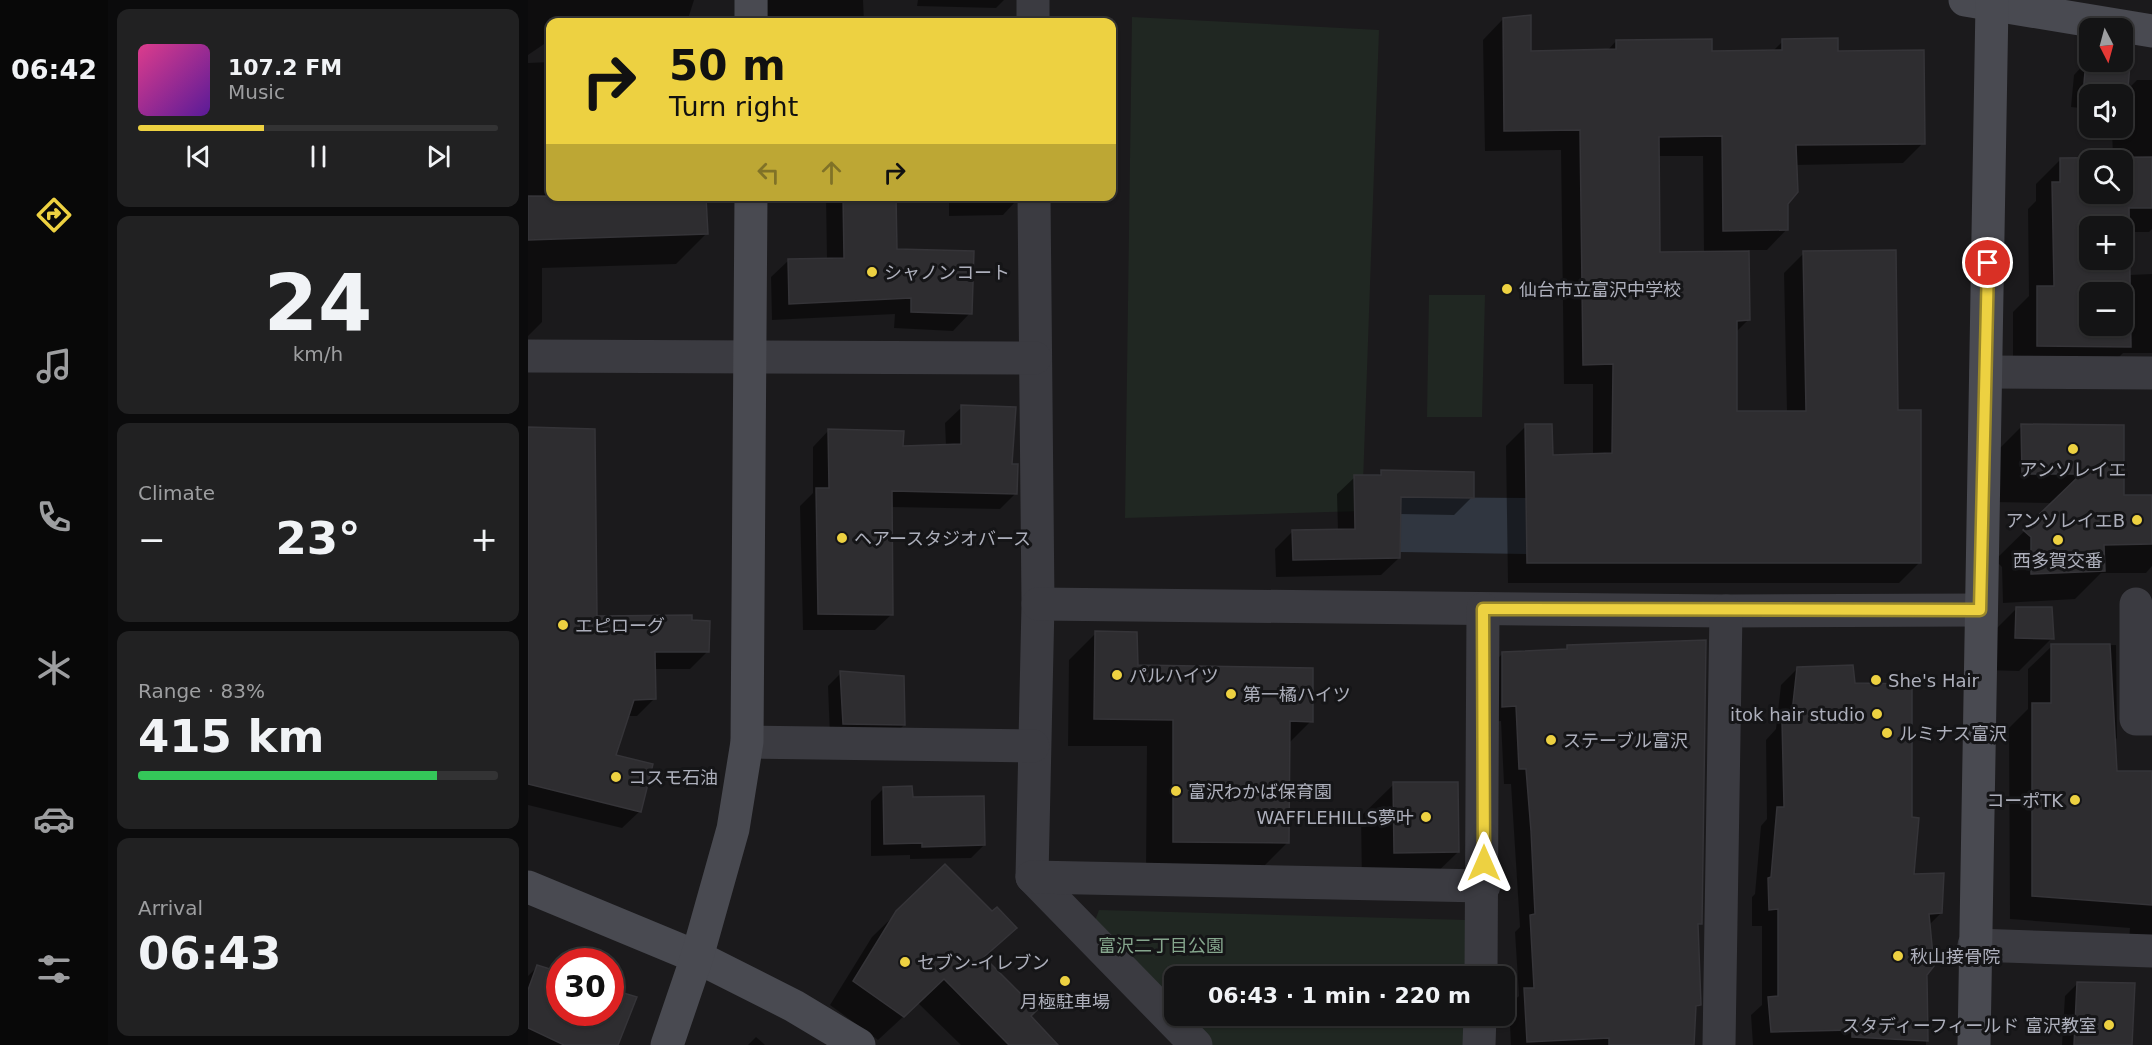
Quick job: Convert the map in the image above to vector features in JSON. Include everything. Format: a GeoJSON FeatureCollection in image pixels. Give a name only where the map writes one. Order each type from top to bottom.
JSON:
{"type":"FeatureCollection","features":[{"type":"Feature","properties":{"kind":"street"},"geometry":{"type":"LineString","coordinates":[[751,0],[751,18]]}},
{"type":"Feature","properties":{"kind":"street"},"geometry":{"type":"LineString","coordinates":[[1033,0],[1033,18]]}},
{"type":"Feature","properties":{"kind":"street"},"geometry":{"type":"LineString","coordinates":[[1974,1045],[1986,372],[1983,1],[2152,31]]}},
{"type":"Feature","properties":{"kind":"street"},"geometry":{"type":"LineString","coordinates":[[668,1045],[697,957],[733,829],[747,742],[751,201]]}},
{"type":"Feature","properties":{"kind":"street"},"geometry":{"type":"LineString","coordinates":[[1034,201],[1038,604],[1033,746],[1032,877],[1196,1045]]}},
{"type":"Feature","properties":{"kind":"street"},"geometry":{"type":"LineString","coordinates":[[528,356],[1035,358]]}},
{"type":"Feature","properties":{"kind":"street"},"geometry":{"type":"LineString","coordinates":[[1986,372],[2152,372]]}},
{"type":"Feature","properties":{"kind":"street"},"geometry":{"type":"LineString","coordinates":[[1038,604],[1726,611],[1980,610]]}},
{"type":"Feature","properties":{"kind":"street"},"geometry":{"type":"LineString","coordinates":[[2136,604],[2136,719],[2152,719]]}},
{"type":"Feature","properties":{"kind":"street"},"geometry":{"type":"LineString","coordinates":[[1481,966],[1484,886],[1483,609]]}},
{"type":"Feature","properties":{"kind":"street"},"geometry":{"type":"LineString","coordinates":[[1719,1045],[1726,611]]}},
{"type":"Feature","properties":{"kind":"street"},"geometry":{"type":"LineString","coordinates":[[747,742],[1033,746]]}},
{"type":"Feature","properties":{"kind":"street"},"geometry":{"type":"LineString","coordinates":[[1032,877],[1484,886]]}},
{"type":"Feature","properties":{"kind":"street"},"geometry":{"type":"LineString","coordinates":[[528,887],[697,957],[794,1005],[859,1045]]}},
{"type":"Feature","properties":{"kind":"street"},"geometry":{"type":"LineString","coordinates":[[1974,945],[2152,951]]}},
{"type":"Feature","properties":{"kind":"street"},"geometry":{"type":"LineString","coordinates":[[1479,1045],[1480,1026]]}},
{"type":"Feature","properties":{"kind":"green space"},"geometry":{"type":"Polygon","coordinates":[[[1132,17],[1379,30],[1362,511],[1125,518],[1132,17]]]}},
{"type":"Feature","properties":{"kind":"green space"},"geometry":{"type":"Polygon","coordinates":[[[1429,295],[1485,295],[1482,417],[1427,417],[1429,295]]]}},
{"type":"Feature","properties":{"kind":"green space","name":"富沢二丁目公園"},"geometry":{"type":"Polygon","coordinates":[[[1099,910],[1468,920],[1467,966],[1164,966],[1164,999],[1093,926],[1099,910]]]}},
{"type":"Feature","properties":{"kind":"green space"},"geometry":{"type":"Polygon","coordinates":[[[1191,1026],[1467,1026],[1467,1045],[1210,1045],[1191,1026]]]}},
{"type":"Feature","properties":{"kind":"shaded area"},"geometry":{"type":"Polygon","coordinates":[[[1401,497],[1528,498],[1527,554],[1400,552],[1401,497]]]}},
{"type":"Feature","properties":{"kind":"building"},"geometry":{"type":"Polygon","coordinates":[[[1531,15],[1531,51],[1616,49],[1616,40],[1712,39],[1712,51],[1782,50],[1782,39],[1838,38],[1838,51],[1924,50],[1925,144],[1796,145],[1798,192],[1788,204],[1788,230],[1723,231],[1722,136],[1659,137],[1660,252],[1749,251],[1750,320],[1737,321],[1737,411],[1806,411],[1803,251],[1896,250],[1898,410],[1921,410],[1921,563],[1527,563],[1525,424],[1552,424],[1553,455],[1612,453],[1613,364],[1583,365],[1580,130],[1504,131],[1503,18],[1531,15]]]}},
{"type":"Feature","properties":{"kind":"building"},"geometry":{"type":"Polygon","coordinates":[[[2085,72],[2129,72],[2128,84],[2084,84],[2085,72]]]}},
{"type":"Feature","properties":{"kind":"building"},"geometry":{"type":"Polygon","coordinates":[[[2133,157],[2152,157],[2152,208],[2129,208],[2129,216],[2079,216],[2079,270],[2130,270],[2130,282],[2079,282],[2079,336],[2131,336],[2131,347],[2037,346],[2037,286],[2054,286],[2052,182],[2060,182],[2060,158],[2079,158],[2079,204],[2133,204],[2133,157]]]}},
{"type":"Feature","properties":{"kind":"building"},"geometry":{"type":"Polygon","coordinates":[[[528,196],[546,196],[546,201],[706,201],[708,234],[528,240],[528,196]]]}},
{"type":"Feature","properties":{"kind":"building"},"geometry":{"type":"Polygon","coordinates":[[[843,201],[896,201],[897,249],[974,251],[972,314],[911,312],[911,298],[789,304],[788,259],[844,258],[843,201]]]}},
{"type":"Feature","properties":{"kind":"building"},"geometry":{"type":"Polygon","coordinates":[[[961,405],[1016,407],[1012,464],[1018,464],[1017,494],[892,491],[893,615],[818,614],[816,488],[829,488],[828,429],[904,431],[903,446],[961,444],[961,405]]]}},
{"type":"Feature","properties":{"kind":"building"},"geometry":{"type":"Polygon","coordinates":[[[2021,424],[2124,425],[2124,495],[2152,495],[2152,544],[2104,545],[2105,571],[2031,574],[2031,537],[2023,530],[2081,474],[2022,474],[2021,424]]]}},
{"type":"Feature","properties":{"kind":"building"},"geometry":{"type":"Polygon","coordinates":[[[528,427],[595,429],[597,616],[692,615],[692,620],[710,621],[709,652],[655,652],[656,699],[634,700],[616,755],[653,764],[641,812],[528,784],[528,427]]]}},
{"type":"Feature","properties":{"kind":"building"},"geometry":{"type":"Polygon","coordinates":[[[1381,470],[1474,472],[1474,498],[1401,497],[1400,558],[1293,560],[1292,530],[1355,529],[1354,475],[1381,475],[1381,470]]]}},
{"type":"Feature","properties":{"kind":"building"},"geometry":{"type":"Polygon","coordinates":[[[2016,607],[2052,607],[2054,639],[2015,638],[2016,607]]]}},
{"type":"Feature","properties":{"kind":"building"},"geometry":{"type":"Polygon","coordinates":[[[1095,631],[1137,632],[1138,665],[1313,668],[1313,722],[1290,721],[1289,843],[1173,842],[1173,720],[1094,719],[1095,631]]]}},
{"type":"Feature","properties":{"kind":"building"},"geometry":{"type":"Polygon","coordinates":[[[1706,640],[1702,924],[1698,924],[1701,1005],[1696,1006],[1694,1045],[1609,1045],[1609,1038],[1527,1042],[1524,988],[1534,988],[1530,915],[1535,914],[1531,831],[1526,769],[1519,769],[1516,706],[1502,707],[1502,652],[1567,649],[1567,645],[1706,640]]]}},
{"type":"Feature","properties":{"kind":"building","name":"コーポTK"},"geometry":{"type":"Polygon","coordinates":[[[2051,644],[2110,644],[2117,771],[2152,771],[2152,905],[2032,896],[2032,703],[2051,703],[2051,644]]]}},
{"type":"Feature","properties":{"kind":"building"},"geometry":{"type":"Polygon","coordinates":[[[1853,665],[1855,683],[1912,684],[1912,817],[1919,818],[1914,874],[1944,873],[1942,913],[1929,914],[1934,966],[1927,975],[1928,1041],[1852,1037],[1852,1030],[1771,1032],[1768,997],[1778,996],[1778,909],[1769,910],[1768,878],[1771,877],[1777,807],[1784,807],[1782,721],[1791,722],[1797,667],[1853,665]]]}},
{"type":"Feature","properties":{"kind":"building"},"geometry":{"type":"Polygon","coordinates":[[[840,671],[904,676],[905,725],[843,724],[840,671]]]}},
{"type":"Feature","properties":{"kind":"building","name":"WAFFLEHILLS夢叶"},"geometry":{"type":"Polygon","coordinates":[[[1393,782],[1458,782],[1459,852],[1394,853],[1393,782]]]}},
{"type":"Feature","properties":{"kind":"building"},"geometry":{"type":"Polygon","coordinates":[[[912,786],[913,797],[984,796],[985,845],[922,847],[922,843],[884,844],[883,787],[912,786]]]}},
{"type":"Feature","properties":{"kind":"building"},"geometry":{"type":"Polygon","coordinates":[[[945,864],[992,911],[997,907],[1017,928],[984,957],[1037,1010],[1031,1016],[1058,1045],[1009,1045],[944,979],[904,1017],[853,981],[896,911],[945,864]]]}},
{"type":"Feature","properties":{"kind":"building"},"geometry":{"type":"Polygon","coordinates":[[[537,965],[546,968],[546,1026],[624,1026],[624,993],[637,997],[618,1045],[564,1045],[528,1028],[528,990],[537,965]]]}},
{"type":"Feature","properties":{"kind":"building"},"geometry":{"type":"Polygon","coordinates":[[[2077,982],[2135,983],[2132,1045],[2074,1045],[2077,982]]]}},
{"type":"Feature","properties":{"kind":"place","name":"シャノンコート"},"geometry":{"type":"Point","coordinates":[872,272]}},
{"type":"Feature","properties":{"kind":"place","name":"仙台市立富沢中学校"},"geometry":{"type":"Point","coordinates":[1507,289]}},
{"type":"Feature","properties":{"kind":"place","name":"アンソレイエ"},"geometry":{"type":"Point","coordinates":[2073,449]}},
{"type":"Feature","properties":{"kind":"place","name":"アンソレイエB"},"geometry":{"type":"Point","coordinates":[2137,520]}},
{"type":"Feature","properties":{"kind":"place","name":"ヘアースタジオバース"},"geometry":{"type":"Point","coordinates":[842,538]}},
{"type":"Feature","properties":{"kind":"place","name":"西多賀交番"},"geometry":{"type":"Point","coordinates":[2058,540]}},
{"type":"Feature","properties":{"kind":"place","name":"エピローグ"},"geometry":{"type":"Point","coordinates":[563,625]}},
{"type":"Feature","properties":{"kind":"place","name":"パルハイツ"},"geometry":{"type":"Point","coordinates":[1117,675]}},
{"type":"Feature","properties":{"kind":"place","name":"She's Hair"},"geometry":{"type":"Point","coordinates":[1876,680]}},
{"type":"Feature","properties":{"kind":"place","name":"第一橘ハイツ"},"geometry":{"type":"Point","coordinates":[1231,694]}},
{"type":"Feature","properties":{"kind":"place","name":"itok hair studio"},"geometry":{"type":"Point","coordinates":[1877,714]}},
{"type":"Feature","properties":{"kind":"place","name":"ルミナス富沢"},"geometry":{"type":"Point","coordinates":[1887,733]}},
{"type":"Feature","properties":{"kind":"place","name":"ステーブル富沢"},"geometry":{"type":"Point","coordinates":[1551,740]}},
{"type":"Feature","properties":{"kind":"place","name":"コスモ石油"},"geometry":{"type":"Point","coordinates":[616,777]}},
{"type":"Feature","properties":{"kind":"place","name":"富沢わかば保育園"},"geometry":{"type":"Point","coordinates":[1176,791]}},
{"type":"Feature","properties":{"kind":"place","name":"コーポTK"},"geometry":{"type":"Point","coordinates":[2075,800]}},
{"type":"Feature","properties":{"kind":"place","name":"WAFFLEHILLS夢叶"},"geometry":{"type":"Point","coordinates":[1426,817]}},
{"type":"Feature","properties":{"kind":"place","name":"秋山接骨院"},"geometry":{"type":"Point","coordinates":[1898,956]}},
{"type":"Feature","properties":{"kind":"place","name":"セブン-イレブン"},"geometry":{"type":"Point","coordinates":[905,962]}},
{"type":"Feature","properties":{"kind":"place","name":"月極駐車場"},"geometry":{"type":"Point","coordinates":[1065,981]}},
{"type":"Feature","properties":{"kind":"place","name":"スタディーフィールド 富沢教室"},"geometry":{"type":"Point","coordinates":[2109,1025]}},
{"type":"Feature","properties":{"kind":"route"},"geometry":{"type":"LineString","coordinates":[[1484,863],[1483,609],[1980,610],[1988,263]]}}]}
